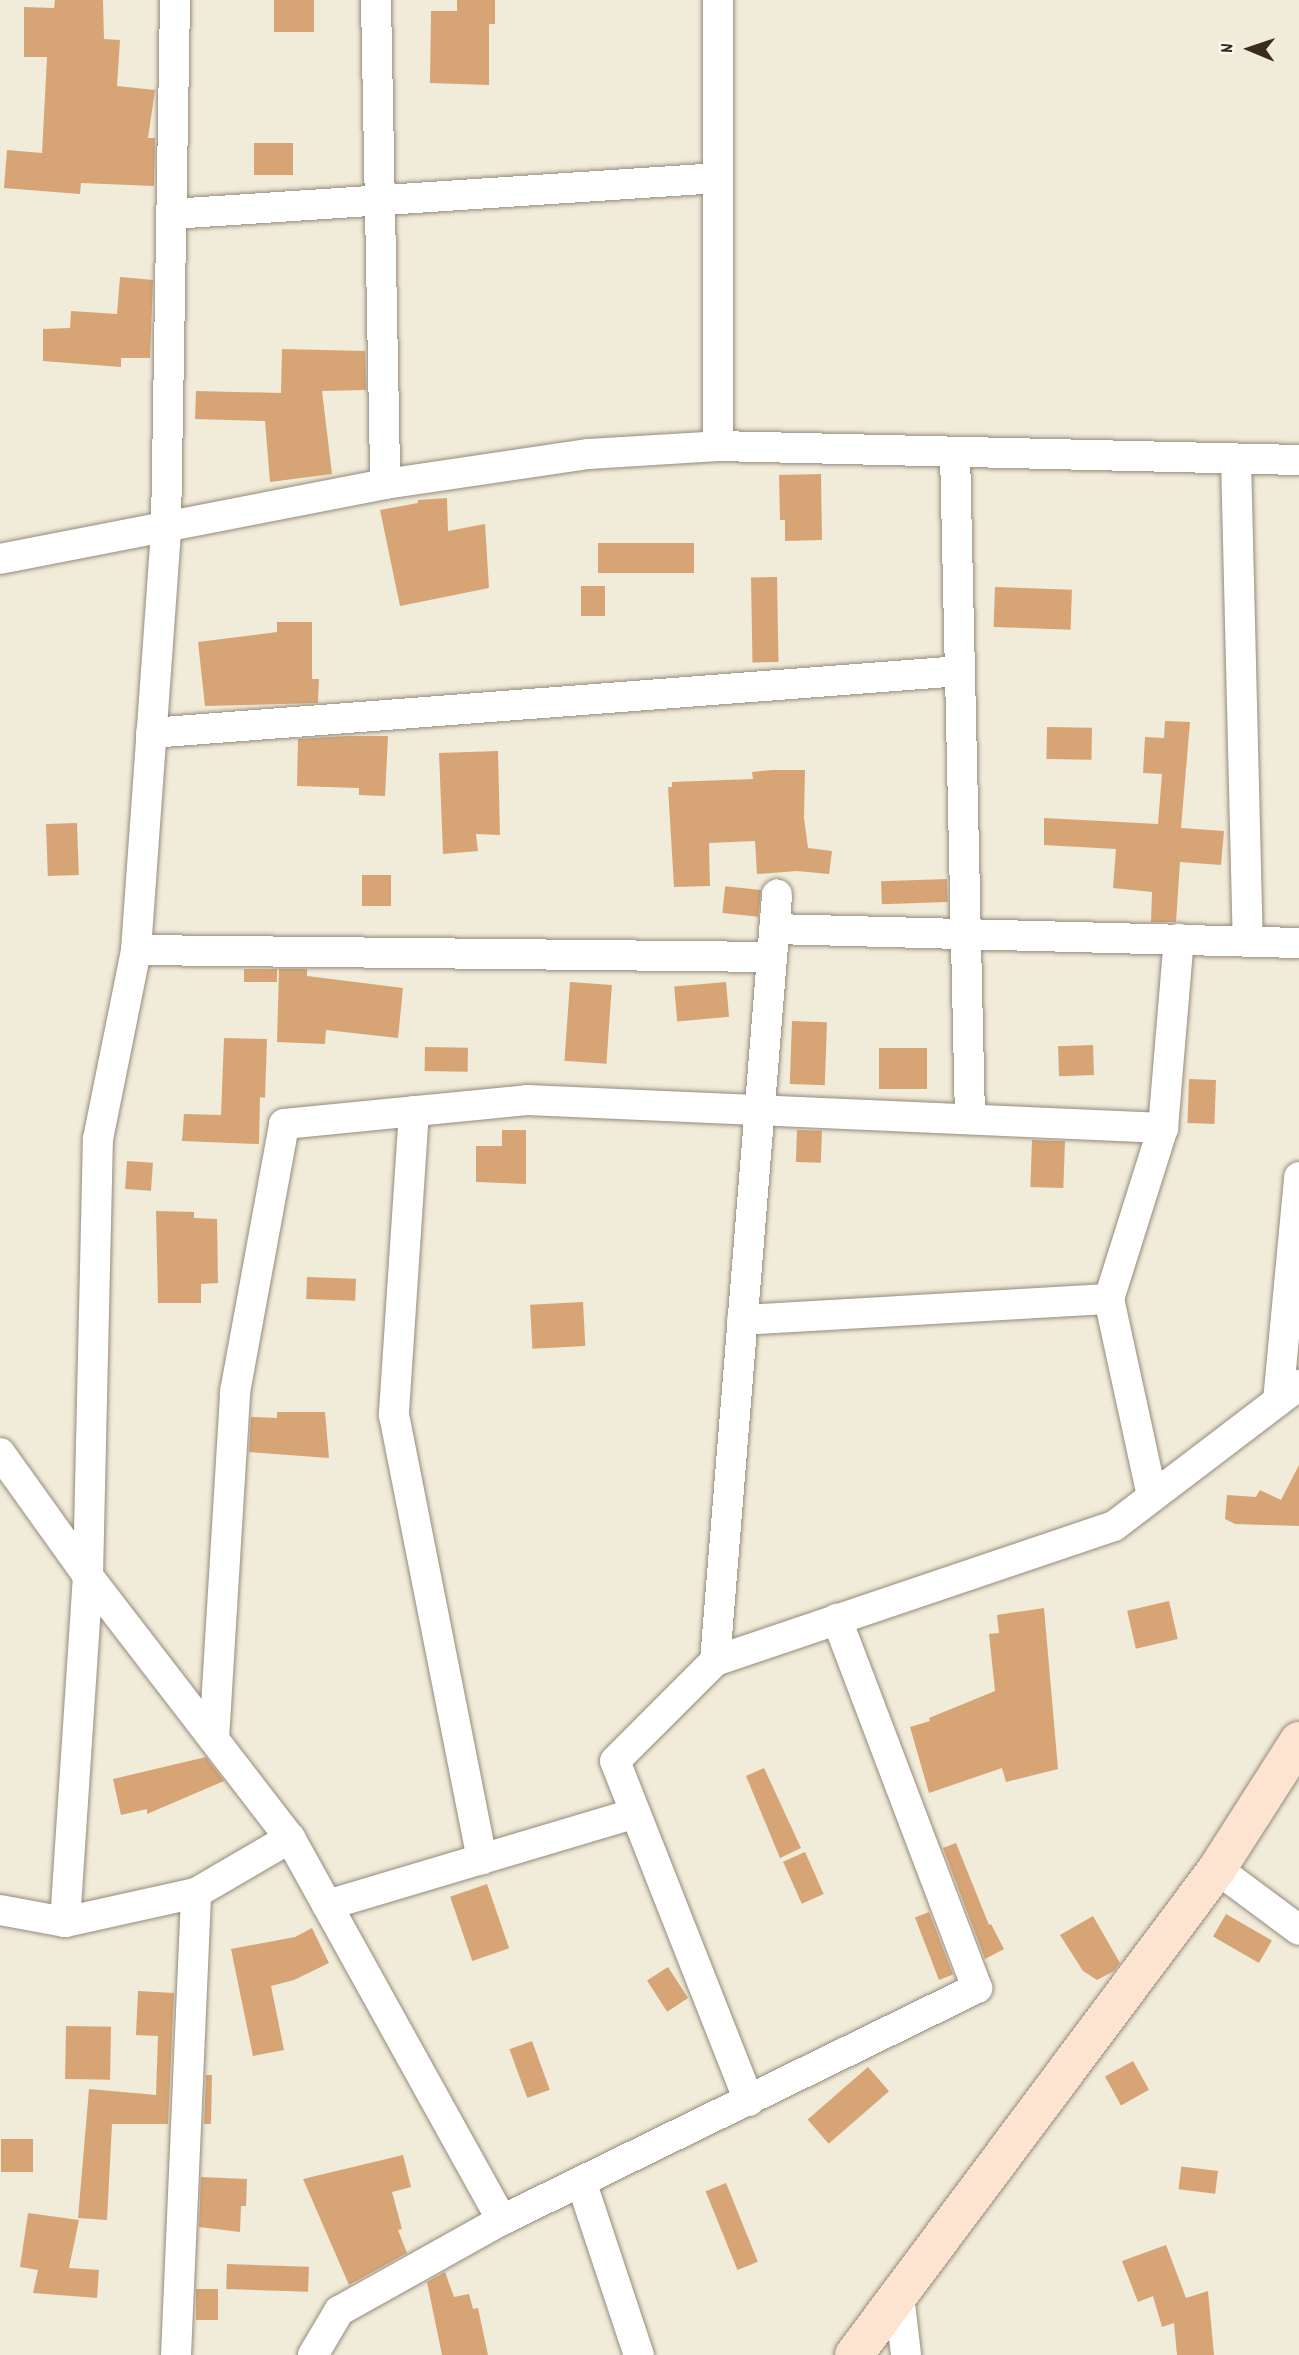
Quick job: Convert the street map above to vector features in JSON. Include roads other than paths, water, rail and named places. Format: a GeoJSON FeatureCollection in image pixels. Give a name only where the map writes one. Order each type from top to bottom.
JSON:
{"type":"FeatureCollection","features":[{"type":"Feature","properties":{"kind":"street"},"geometry":{"type":"LineString","coordinates":[[65,1922],[88,1576],[98,1139],[136,950],[166,527],[175,0]]}},
{"type":"Feature","properties":{"kind":"street"},"geometry":{"type":"LineString","coordinates":[[376,0],[385,484]]}},
{"type":"Feature","properties":{"kind":"street"},"geometry":{"type":"LineString","coordinates":[[718,0],[718,446]]}},
{"type":"Feature","properties":{"kind":"street"},"geometry":{"type":"LineString","coordinates":[[172,214],[718,178]]}},
{"type":"Feature","properties":{"kind":"street"},"geometry":{"type":"LineString","coordinates":[[0,559],[385,484],[589,454],[718,446],[1299,460]]}},
{"type":"Feature","properties":{"kind":"street"},"geometry":{"type":"LineString","coordinates":[[955,452],[970,1119]]}},
{"type":"Feature","properties":{"kind":"street"},"geometry":{"type":"LineString","coordinates":[[1236,459],[1248,941]]}},
{"type":"Feature","properties":{"kind":"street"},"geometry":{"type":"LineString","coordinates":[[151,733],[960,671]]}},
{"type":"Feature","properties":{"kind":"street"},"geometry":{"type":"LineString","coordinates":[[715,1661],[777,895]]}},
{"type":"Feature","properties":{"kind":"street"},"geometry":{"type":"LineString","coordinates":[[136,950],[773,943],[966,934],[1299,943]]}},
{"type":"Feature","properties":{"kind":"street"},"geometry":{"type":"LineString","coordinates":[[1152,1496],[1109,1299],[1163,1128],[1179,939]]}},
{"type":"Feature","properties":{"kind":"street"},"geometry":{"type":"LineString","coordinates":[[214,1739],[235,1392],[284,1124],[527,1100],[1163,1128]]}},
{"type":"Feature","properties":{"kind":"street"},"geometry":{"type":"LineString","coordinates":[[414,1111],[394,1415],[482,1859]]}},
{"type":"Feature","properties":{"kind":"street"},"geometry":{"type":"LineString","coordinates":[[748,2101],[615,1761],[715,1661],[1114,1526],[1288,1393],[1299,1177]]}},
{"type":"Feature","properties":{"kind":"street"},"geometry":{"type":"LineString","coordinates":[[743,1320],[1109,1299]]}},
{"type":"Feature","properties":{"kind":"street"},"geometry":{"type":"LineString","coordinates":[[0,1453],[88,1576],[290,1838],[502,2220]]}},
{"type":"Feature","properties":{"kind":"street"},"geometry":{"type":"LineString","coordinates":[[313,2355],[339,2311],[502,2220],[582,2184],[977,1988],[837,1619]]}},
{"type":"Feature","properties":{"kind":"street"},"geometry":{"type":"LineString","coordinates":[[854,2355],[1217,1869],[1299,1741]]}},
{"type":"Feature","properties":{"kind":"street"},"geometry":{"type":"LineString","coordinates":[[327,1905],[635,1813]]}},
{"type":"Feature","properties":{"kind":"street"},"geometry":{"type":"LineString","coordinates":[[0,1910],[65,1922],[196,1893],[290,1838]]}},
{"type":"Feature","properties":{"kind":"street"},"geometry":{"type":"LineString","coordinates":[[1217,1869],[1299,1930]]}},
{"type":"Feature","properties":{"kind":"street"},"geometry":{"type":"LineString","coordinates":[[176,2355],[196,1893]]}},
{"type":"Feature","properties":{"kind":"street"},"geometry":{"type":"LineString","coordinates":[[582,2184],[639,2355]]}},
{"type":"Feature","properties":{"kind":"street"},"geometry":{"type":"LineString","coordinates":[[899,2295],[906,2355]]}}]}
